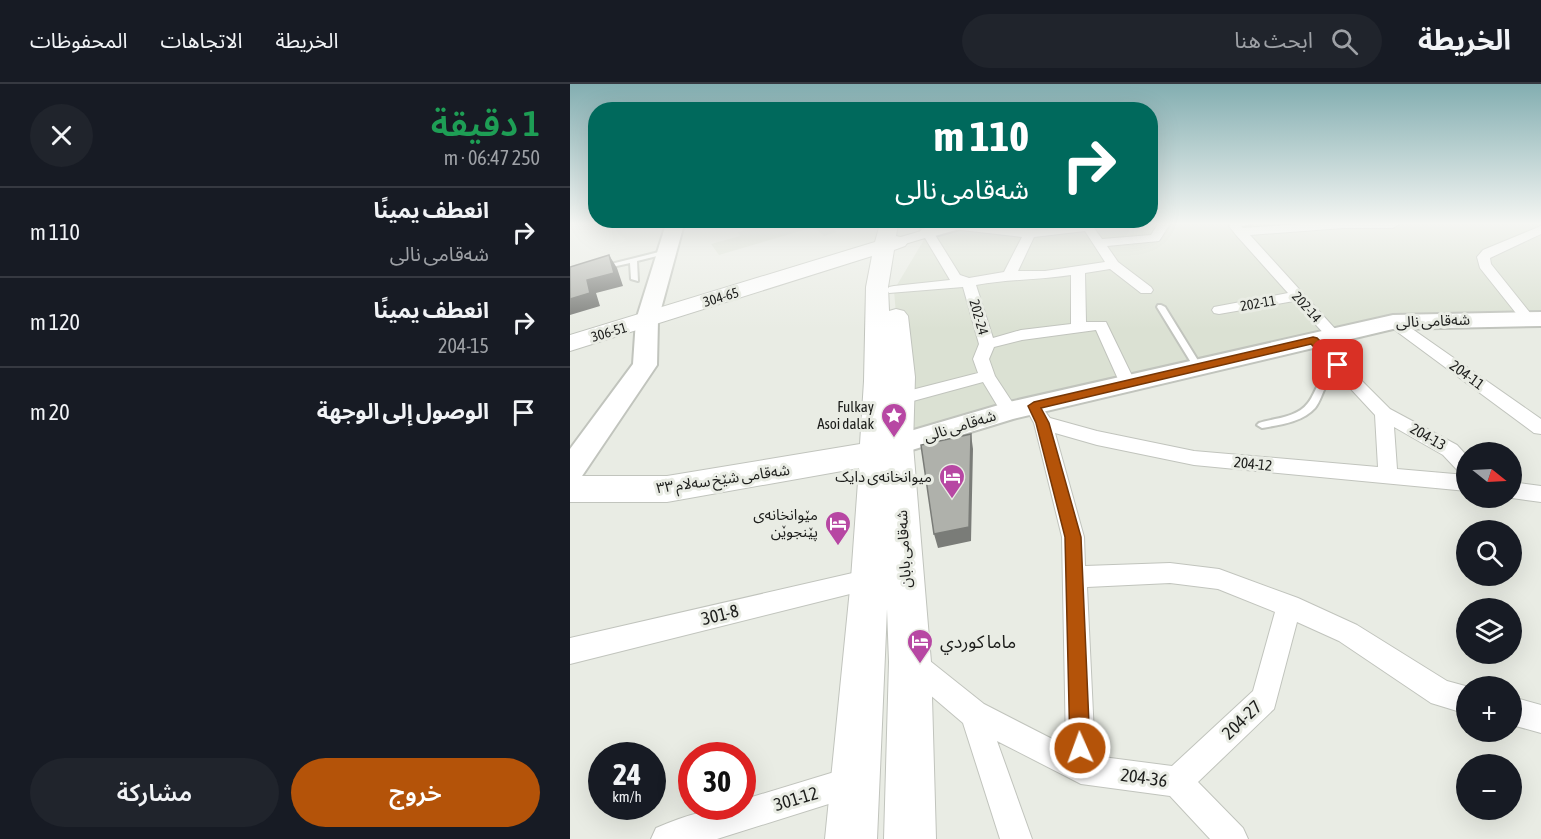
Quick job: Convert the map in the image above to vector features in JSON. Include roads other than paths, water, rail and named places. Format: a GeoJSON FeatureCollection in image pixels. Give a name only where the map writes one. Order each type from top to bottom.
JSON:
{"type":"FeatureCollection","features":[{"type":"Feature","properties":{"kind":"main road"},"geometry":{"type":"LineString","coordinates":[[572,486],[645,365],[647,320],[665,259]]}},
{"type":"Feature","properties":{"kind":"main road","name":"304-65"},"geometry":{"type":"LineString","coordinates":[[647,320],[826,259]]}},
{"type":"Feature","properties":{"kind":"main road"},"geometry":{"type":"LineString","coordinates":[[851,839],[870,579],[886,449],[878,381],[877,287],[889,259]]}},
{"type":"Feature","properties":{"kind":"main road","name":"شەقامی بابان"},"geometry":{"type":"LineString","coordinates":[[897,259],[894,290],[902,399],[886,449],[910,662],[910,839]]}},
{"type":"Feature","properties":{"kind":"main road","name":"شەقامی نالی"},"geometry":{"type":"LineString","coordinates":[[886,449],[1009,411],[1038,414],[1128,384],[1393,322],[1534,319]]}},
{"type":"Feature","properties":{"kind":"main road","name":"306-51"},"geometry":{"type":"LineString","coordinates":[[570,343],[647,320]]}},
{"type":"Feature","properties":{"kind":"main road","name":"شەقامی شێخ سەلام ٣٣"},"geometry":{"type":"LineString","coordinates":[[572,486],[667,489],[839,462],[886,449]]}},
{"type":"Feature","properties":{"kind":"street","name":"202-24"},"geometry":{"type":"LineString","coordinates":[[932,259],[955,278],[968,282],[987,344],[981,359],[987,376],[1009,411]]}},
{"type":"Feature","properties":{"kind":"street"},"geometry":{"type":"LineString","coordinates":[[1009,275],[1017,259]]}},
{"type":"Feature","properties":{"kind":"street"},"geometry":{"type":"LineString","coordinates":[[1109,259],[1113,265],[1146,290]]}},
{"type":"Feature","properties":{"kind":"street","name":"202-14"},"geometry":{"type":"LineString","coordinates":[[1267,259],[1297,296],[1351,378]]}},
{"type":"Feature","properties":{"kind":"street"},"geometry":{"type":"LineString","coordinates":[[1484,259],[1485,265],[1534,319]]}},
{"type":"Feature","properties":{"kind":"street"},"geometry":{"type":"LineString","coordinates":[[894,290],[1009,275],[1045,275],[1113,265]]}},
{"type":"Feature","properties":{"kind":"street"},"geometry":{"type":"LineString","coordinates":[[1078,271],[1079,328]]}},
{"type":"Feature","properties":{"kind":"street","name":"202-11"},"geometry":{"type":"LineString","coordinates":[[1219,310],[1297,296]]}},
{"type":"Feature","properties":{"kind":"street","name":"204-11"},"geometry":{"type":"LineString","coordinates":[[1393,322],[1541,428]]}},
{"type":"Feature","properties":{"kind":"street"},"geometry":{"type":"LineString","coordinates":[[987,344],[1021,335],[1101,325],[1128,384]]}},
{"type":"Feature","properties":{"kind":"street"},"geometry":{"type":"LineString","coordinates":[[902,399],[987,376]]}},
{"type":"Feature","properties":{"kind":"street","name":"204-13"},"geometry":{"type":"LineString","coordinates":[[1351,378],[1384,413],[1450,450],[1456,456]]}},
{"type":"Feature","properties":{"kind":"street"},"geometry":{"type":"LineString","coordinates":[[1384,413],[1388,476]]}},
{"type":"Feature","properties":{"kind":"street"},"geometry":{"type":"LineString","coordinates":[[1038,414],[1073,537],[1080,769]]}},
{"type":"Feature","properties":{"kind":"street","name":"204-12"},"geometry":{"type":"LineString","coordinates":[[1038,414],[1097,438],[1194,458],[1456,482]]}},
{"type":"Feature","properties":{"kind":"street"},"geometry":{"type":"LineString","coordinates":[[1522,491],[1541,494]]}},
{"type":"Feature","properties":{"kind":"street"},"geometry":{"type":"LineString","coordinates":[[1074,577],[1170,573],[1219,579],[1289,606],[1348,633],[1441,693],[1456,697]]}},
{"type":"Feature","properties":{"kind":"street","name":"301-8"},"geometry":{"type":"LineString","coordinates":[[570,651],[870,579]]}},
{"type":"Feature","properties":{"kind":"street","name":"204-27"},"geometry":{"type":"LineString","coordinates":[[1177,782],[1264,699],[1289,606]]}},
{"type":"Feature","properties":{"kind":"street","name":"204-36"},"geometry":{"type":"LineString","coordinates":[[910,662],[974,714],[1080,769],[1177,782],[1232,839]]}},
{"type":"Feature","properties":{"kind":"street"},"geometry":{"type":"LineString","coordinates":[[974,714],[1016,839]]}},
{"type":"Feature","properties":{"kind":"street"},"geometry":{"type":"LineString","coordinates":[[1522,714],[1541,719]]}},
{"type":"Feature","properties":{"kind":"street","name":"301-12"},"geometry":{"type":"LineString","coordinates":[[667,839],[856,780]]}},
{"type":"Feature","properties":{"kind":"lane"},"geometry":{"type":"LineString","coordinates":[[594,269],[640,259]]}},
{"type":"Feature","properties":{"kind":"lane"},"geometry":{"type":"LineString","coordinates":[[633,261],[635,279]]}},
{"type":"Feature","properties":{"kind":"lane"},"geometry":{"type":"LineString","coordinates":[[1161,308],[1198,367]]}},
{"type":"Feature","properties":{"kind":"lane"},"geometry":{"type":"LineString","coordinates":[[1262,425],[1302,414],[1314,403],[1314,396],[1323,384],[1351,378]]}},
{"type":"Feature","properties":{"kind":"place","name":"Fulkay Asoi dalak"},"geometry":{"type":"Point","coordinates":[894,439]}},
{"type":"Feature","properties":{"kind":"place","name":"میوانخانەی دایک"},"geometry":{"type":"Point","coordinates":[952,500]}},
{"type":"Feature","properties":{"kind":"place","name":"مێوانخانەی پێنجوێن"},"geometry":{"type":"Point","coordinates":[838,547]}},
{"type":"Feature","properties":{"kind":"place","name":"ماما كوردي"},"geometry":{"type":"Point","coordinates":[920,665]}}]}
